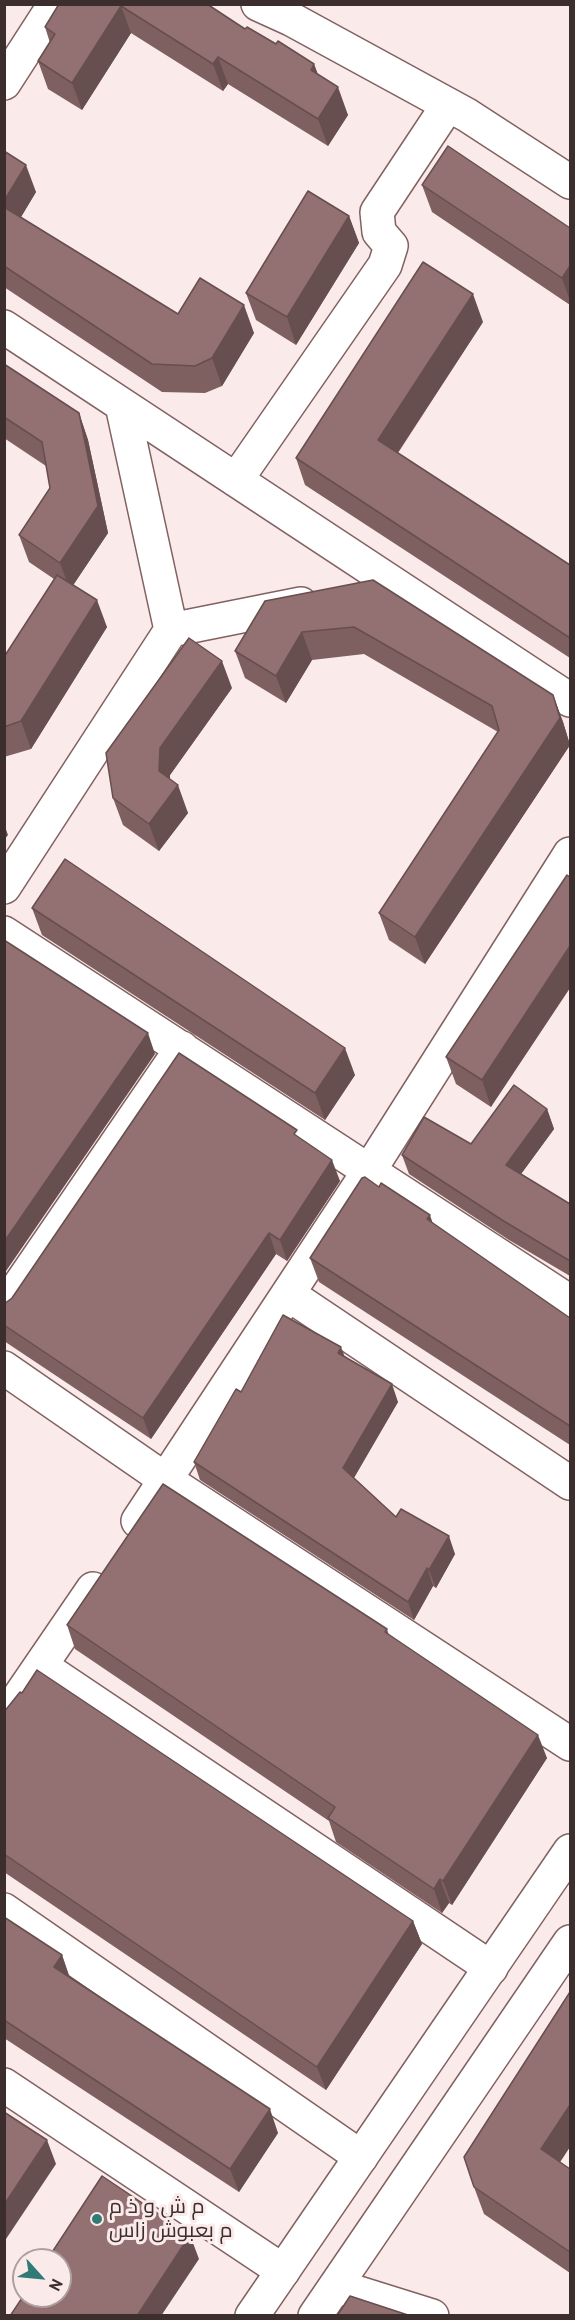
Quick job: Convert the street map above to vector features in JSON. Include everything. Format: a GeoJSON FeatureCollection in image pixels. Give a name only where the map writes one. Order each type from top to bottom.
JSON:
{"type":"FeatureCollection","features":[{"type":"Feature","properties":{"kind":"street"},"geometry":{"type":"LineString","coordinates":[[4,83],[55,4]]}},
{"type":"Feature","properties":{"kind":"street"},"geometry":{"type":"LineString","coordinates":[[258,4],[291,19],[467,115],[570,182]]}},
{"type":"Feature","properties":{"kind":"street"},"geometry":{"type":"LineString","coordinates":[[236,480],[385,265],[391,246],[380,232],[377,212],[448,105]]}},
{"type":"Feature","properties":{"kind":"street"},"geometry":{"type":"LineString","coordinates":[[4,327],[570,700]]}},
{"type":"Feature","properties":{"kind":"street"},"geometry":{"type":"LineString","coordinates":[[4,887],[171,630],[122,405]]}},
{"type":"Feature","properties":{"kind":"street"},"geometry":{"type":"LineString","coordinates":[[171,630],[397,585]]}},
{"type":"Feature","properties":{"kind":"street"},"geometry":{"type":"LineString","coordinates":[[4,1719],[166,1480],[369,1171],[570,854]]}},
{"type":"Feature","properties":{"kind":"street"},"geometry":{"type":"LineString","coordinates":[[4,933],[570,1302]]}},
{"type":"Feature","properties":{"kind":"street"},"geometry":{"type":"LineString","coordinates":[[4,1308],[182,1048]]}},
{"type":"Feature","properties":{"kind":"street"},"geometry":{"type":"LineString","coordinates":[[288,1293],[570,1483]]}},
{"type":"Feature","properties":{"kind":"street"},"geometry":{"type":"LineString","coordinates":[[4,1368],[166,1480],[570,1744]]}},
{"type":"Feature","properties":{"kind":"street"},"geometry":{"type":"LineString","coordinates":[[41,1666],[490,1968]]}},
{"type":"Feature","properties":{"kind":"street"},"geometry":{"type":"LineString","coordinates":[[252,2316],[570,1851]]}},
{"type":"Feature","properties":{"kind":"street"},"geometry":{"type":"LineString","coordinates":[[4,1910],[361,2157]]}},
{"type":"Feature","properties":{"kind":"street"},"geometry":{"type":"LineString","coordinates":[[315,2316],[570,1942]]}},
{"type":"Feature","properties":{"kind":"street"},"geometry":{"type":"LineString","coordinates":[[4,2085],[283,2271]]}},
{"type":"Feature","properties":{"kind":"street"},"geometry":{"type":"LineString","coordinates":[[98,2187],[116,2159]]}},
{"type":"Feature","properties":{"kind":"street"},"geometry":{"type":"LineString","coordinates":[[336,2286],[432,2316]]}},
{"type":"Feature","properties":{"kind":"building"},"geometry":{"type":"Polygon","coordinates":[[[59,4],[207,4],[245,29],[247,27],[276,44],[278,41],[314,64],[311,70],[338,87],[318,119],[218,57],[213,64],[121,6],[72,83],[38,61],[55,34],[45,27],[59,4]]]}},
{"type":"Feature","properties":{"kind":"building"},"geometry":{"type":"Polygon","coordinates":[[[448,146],[570,228],[570,266],[562,278],[422,185],[448,146]]]}},
{"type":"Feature","properties":{"kind":"building"},"geometry":{"type":"Polygon","coordinates":[[[4,151],[26,165],[4,201],[4,151]]]}},
{"type":"Feature","properties":{"kind":"building"},"geometry":{"type":"Polygon","coordinates":[[[308,191],[349,216],[287,317],[246,293],[308,191]]]}},
{"type":"Feature","properties":{"kind":"building"},"geometry":{"type":"Polygon","coordinates":[[[4,207],[178,314],[200,278],[244,305],[212,358],[195,366],[152,364],[4,266],[4,207]]]}},
{"type":"Feature","properties":{"kind":"building"},"geometry":{"type":"Polygon","coordinates":[[[423,262],[473,294],[378,440],[570,565],[570,638],[296,458],[423,262]]]}},
{"type":"Feature","properties":{"kind":"building"},"geometry":{"type":"Polygon","coordinates":[[[4,364],[79,413],[98,506],[60,563],[19,535],[50,488],[42,442],[4,417],[4,364]]]}},
{"type":"Feature","properties":{"kind":"building"},"geometry":{"type":"Polygon","coordinates":[[[57,575],[97,600],[21,721],[4,727],[4,657],[57,575]]]}},
{"type":"Feature","properties":{"kind":"building"},"geometry":{"type":"Polygon","coordinates":[[[373,580],[553,695],[560,718],[415,937],[379,913],[499,730],[492,706],[354,627],[302,632],[276,676],[235,651],[265,601],[373,580]]]}},
{"type":"Feature","properties":{"kind":"building"},"geometry":{"type":"Polygon","coordinates":[[[189,638],[222,661],[160,748],[159,771],[178,785],[149,824],[113,798],[106,753],[189,638]]]}},
{"type":"Feature","properties":{"kind":"building"},"geometry":{"type":"Polygon","coordinates":[[[65,859],[345,1048],[315,1093],[32,908],[65,859]]]}},
{"type":"Feature","properties":{"kind":"building"},"geometry":{"type":"Polygon","coordinates":[[[567,875],[570,877],[570,946],[482,1080],[446,1057],[567,875]]]}},
{"type":"Feature","properties":{"kind":"building"},"geometry":{"type":"Polygon","coordinates":[[[4,940],[148,1033],[4,1242],[4,940]]]}},
{"type":"Feature","properties":{"kind":"building"},"geometry":{"type":"Polygon","coordinates":[[[179,1053],[297,1130],[294,1134],[332,1160],[280,1240],[269,1233],[143,1418],[4,1325],[4,1304],[12,1298],[179,1053]]]}},
{"type":"Feature","properties":{"kind":"building"},"geometry":{"type":"Polygon","coordinates":[[[514,1085],[547,1109],[506,1165],[570,1204],[570,1261],[402,1155],[424,1117],[471,1144],[514,1085]]]}},
{"type":"Feature","properties":{"kind":"building"},"geometry":{"type":"Polygon","coordinates":[[[365,1177],[379,1187],[381,1183],[430,1215],[427,1219],[570,1318],[570,1426],[310,1258],[362,1178],[365,1177]]]}},
{"type":"Feature","properties":{"kind":"building"},"geometry":{"type":"Polygon","coordinates":[[[283,1315],[341,1347],[338,1353],[392,1384],[343,1468],[396,1517],[401,1509],[449,1536],[429,1570],[427,1568],[408,1602],[194,1462],[236,1389],[241,1392],[283,1315]]]}},
{"type":"Feature","properties":{"kind":"building"},"geometry":{"type":"Polygon","coordinates":[[[163,1484],[387,1629],[385,1632],[538,1735],[443,1881],[440,1879],[434,1889],[328,1818],[335,1807],[67,1625],[163,1484]]]}},
{"type":"Feature","properties":{"kind":"building"},"geometry":{"type":"Polygon","coordinates":[[[37,1670],[413,1921],[317,2067],[4,1854],[4,1712],[20,1692],[22,1693],[37,1670]]]}},
{"type":"Feature","properties":{"kind":"building"},"geometry":{"type":"Polygon","coordinates":[[[4,1917],[62,1955],[54,1967],[270,2109],[230,2169],[4,2020],[4,1917]]]}},
{"type":"Feature","properties":{"kind":"building"},"geometry":{"type":"Polygon","coordinates":[[[570,1992],[570,2105],[541,2149],[570,2169],[570,2252],[474,2187],[464,2157],[570,1992]]]}},
{"type":"Feature","properties":{"kind":"building"},"geometry":{"type":"Polygon","coordinates":[[[4,2112],[47,2140],[4,2205],[4,2112]]]}},
{"type":"Feature","properties":{"kind":"building"},"geometry":{"type":"Polygon","coordinates":[[[102,2176],[190,2235],[137,2316],[10,2316],[15,2308],[72,2308],[72,2248],[55,2248],[102,2176]]]}},
{"type":"Feature","properties":{"kind":"building"},"geometry":{"type":"Polygon","coordinates":[[[350,2296],[411,2316],[337,2316],[350,2296]]]}},
{"type":"Feature","properties":{"kind":"place","name":"م ش و ذ م م بعبوش زاس"},"geometry":{"type":"Point","coordinates":[97,2219]}}]}
